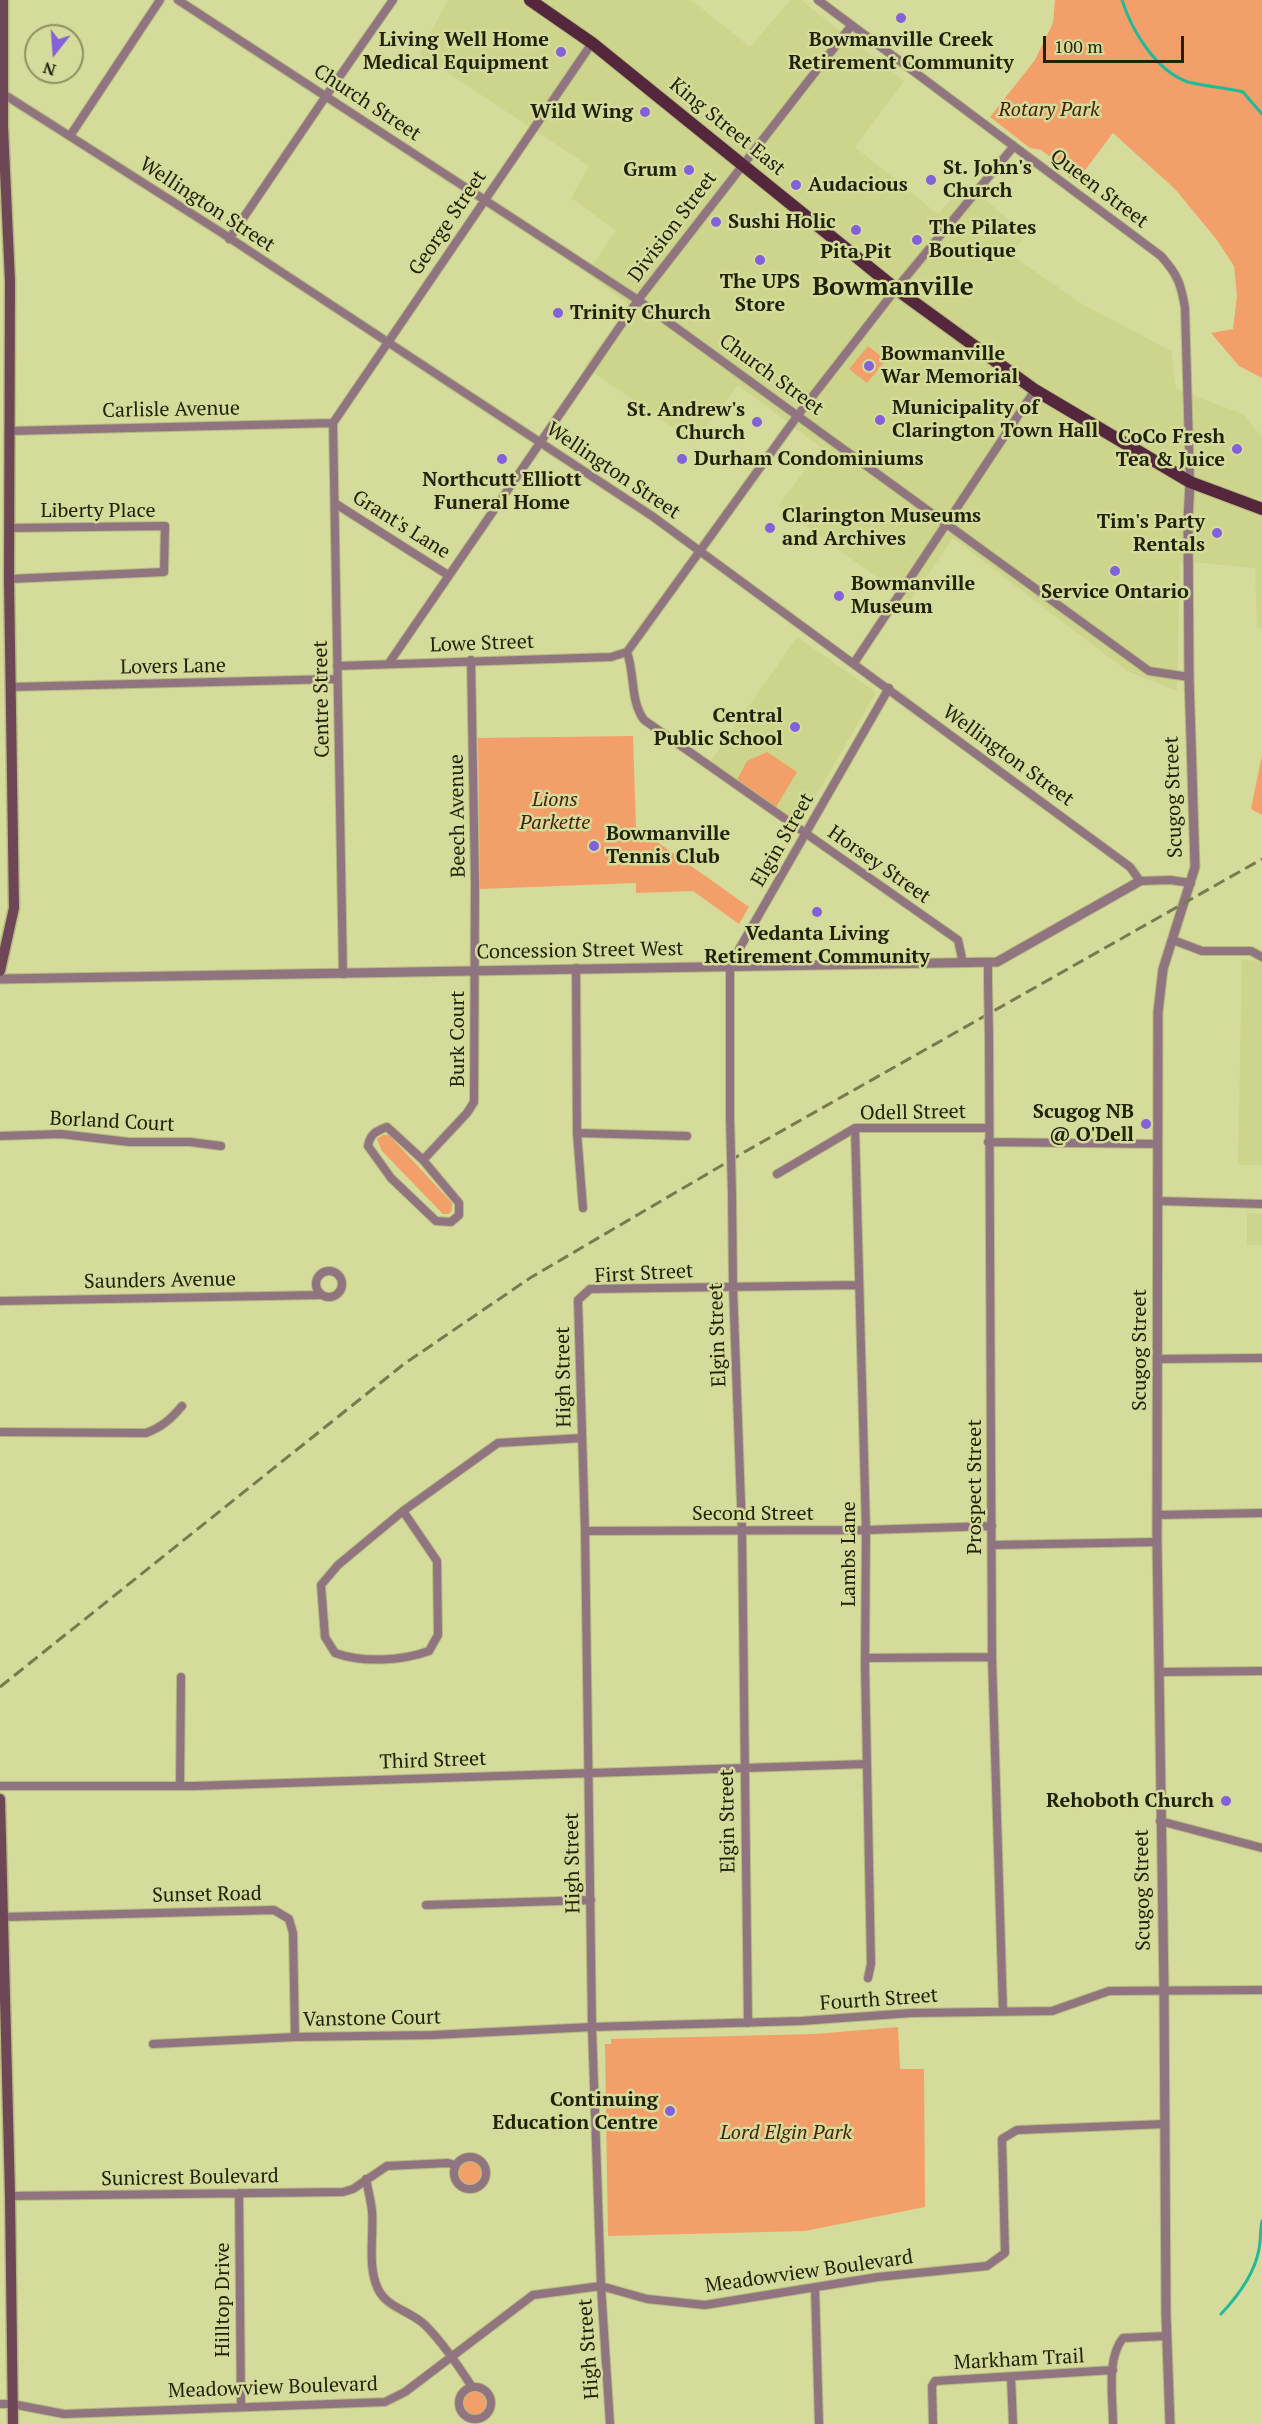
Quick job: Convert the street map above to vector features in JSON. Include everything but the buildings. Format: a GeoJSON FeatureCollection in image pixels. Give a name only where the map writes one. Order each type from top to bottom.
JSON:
{"type":"FeatureCollection","features":[{"type":"Feature","properties":{"kind":"main road"},"geometry":{"type":"LineString","coordinates":[[0,971],[14,908],[9,579],[10,282],[2,126],[3,0]]}},
{"type":"Feature","properties":{"kind":"main road","name":"King Street East"},"geometry":{"type":"LineString","coordinates":[[530,0],[592,43],[896,289],[1035,390],[1190,482],[1262,509]]}},
{"type":"Feature","properties":{"kind":"main road"},"geometry":{"type":"LineString","coordinates":[[0,1799],[13,2424]]}},
{"type":"Feature","properties":{"kind":"street"},"geometry":{"type":"LineString","coordinates":[[70,136],[160,0]]}},
{"type":"Feature","properties":{"kind":"street","name":"Church Street"},"geometry":{"type":"LineString","coordinates":[[178,0],[638,300],[1149,671],[1189,677]]}},
{"type":"Feature","properties":{"kind":"street"},"geometry":{"type":"LineString","coordinates":[[229,239],[393,0]]}},
{"type":"Feature","properties":{"kind":"street","name":"Queen Street"},"geometry":{"type":"LineString","coordinates":[[818,0],[1161,256],[1181,281]]}},
{"type":"Feature","properties":{"kind":"street","name":"Division Street"},"geometry":{"type":"LineString","coordinates":[[389,663],[638,300],[742,163],[851,26]]}},
{"type":"Feature","properties":{"kind":"street","name":"George Street"},"geometry":{"type":"LineString","coordinates":[[333,423],[592,43]]}},
{"type":"Feature","properties":{"kind":"street","name":"Wellington Street"},"geometry":{"type":"LineString","coordinates":[[2,93],[540,441],[699,550],[1130,867],[1140,881]]}},
{"type":"Feature","properties":{"kind":"street"},"geometry":{"type":"LineString","coordinates":[[627,652],[798,415],[896,289],[1014,146]]}},
{"type":"Feature","properties":{"kind":"street","name":"Scugog Street"},"geometry":{"type":"LineString","coordinates":[[1170,2424],[1166,2336],[1164,1990],[1157,1542],[1158,1012],[1163,969],[1195,867],[1189,677],[1188,520],[1190,482],[1185,308],[1181,281]]}},
{"type":"Feature","properties":{"kind":"street"},"geometry":{"type":"LineString","coordinates":[[854,663],[1035,390]]}},
{"type":"Feature","properties":{"kind":"street","name":"Carlisle Avenue"},"geometry":{"type":"LineString","coordinates":[[9,431],[333,423]]}},
{"type":"Feature","properties":{"kind":"street","name":"Centre Street"},"geometry":{"type":"LineString","coordinates":[[333,423],[343,975]]}},
{"type":"Feature","properties":{"kind":"street","name":"Grant's Lane"},"geometry":{"type":"LineString","coordinates":[[336,504],[448,575]]}},
{"type":"Feature","properties":{"kind":"street","name":"Liberty Place"},"geometry":{"type":"LineString","coordinates":[[9,528],[165,526],[166,548],[165,572],[9,579]]}},
{"type":"Feature","properties":{"kind":"street","name":"Lowe Street"},"geometry":{"type":"LineString","coordinates":[[338,666],[611,657],[627,652]]}},
{"type":"Feature","properties":{"kind":"street","name":"Horsey Street"},"geometry":{"type":"LineString","coordinates":[[627,652],[632,666],[637,710],[644,720],[958,940],[963,963]]}},
{"type":"Feature","properties":{"kind":"street","name":"Beech Avenue"},"geometry":{"type":"LineString","coordinates":[[471,660],[475,971]]}},
{"type":"Feature","properties":{"kind":"street","name":"Lovers Lane"},"geometry":{"type":"LineString","coordinates":[[10,687],[338,680]]}},
{"type":"Feature","properties":{"kind":"street","name":"Elgin Street"},"geometry":{"type":"LineString","coordinates":[[748,2023],[742,1530],[733,1287],[730,1117],[730,965],[888,688]]}},
{"type":"Feature","properties":{"kind":"street"},"geometry":{"type":"LineString","coordinates":[[1140,881],[1178,880],[1191,883]]}},
{"type":"Feature","properties":{"kind":"street","name":"Concession Street West"},"geometry":{"type":"LineString","coordinates":[[0,979],[343,975],[576,968],[997,962],[1140,881]]}},
{"type":"Feature","properties":{"kind":"street"},"geometry":{"type":"LineString","coordinates":[[1173,940],[1202,951],[1251,951],[1262,957]]}},
{"type":"Feature","properties":{"kind":"street","name":"Prospect Street"},"geometry":{"type":"LineString","coordinates":[[988,962],[992,1657],[1003,2011]]}},
{"type":"Feature","properties":{"kind":"street"},"geometry":{"type":"LineString","coordinates":[[576,968],[577,1133],[583,1208]]}},
{"type":"Feature","properties":{"kind":"street","name":"Burk Court"},"geometry":{"type":"LineString","coordinates":[[423,1160],[467,1113],[474,1102],[475,971]]}},
{"type":"Feature","properties":{"kind":"street"},"geometry":{"type":"LineString","coordinates":[[387,1127],[423,1160],[459,1203],[459,1215],[451,1222],[436,1221],[391,1178],[368,1146],[370,1138],[376,1131],[387,1127]]}},
{"type":"Feature","properties":{"kind":"street","name":"Odell Street"},"geometry":{"type":"LineString","coordinates":[[777,1174],[855,1128],[989,1128]]}},
{"type":"Feature","properties":{"kind":"street","name":"Lambs Lane"},"geometry":{"type":"LineString","coordinates":[[855,1128],[857,1285],[866,1530],[865,1658],[870,1964],[868,1978]]}},
{"type":"Feature","properties":{"kind":"street"},"geometry":{"type":"LineString","coordinates":[[577,1133],[687,1136]]}},
{"type":"Feature","properties":{"kind":"street","name":"Borland Court"},"geometry":{"type":"LineString","coordinates":[[0,1136],[61,1134],[129,1142],[190,1142],[221,1146]]}},
{"type":"Feature","properties":{"kind":"street","name":"Odell Street"},"geometry":{"type":"LineString","coordinates":[[988,1142],[1158,1144]]}},
{"type":"Feature","properties":{"kind":"street"},"geometry":{"type":"LineString","coordinates":[[1158,1201],[1262,1204]]}},
{"type":"Feature","properties":{"kind":"street","name":"First Street"},"geometry":{"type":"LineString","coordinates":[[578,1300],[590,1289],[857,1285]]}},
{"type":"Feature","properties":{"kind":"street","name":"Saunders Avenue"},"geometry":{"type":"LineString","coordinates":[[0,1301],[320,1294]]}},
{"type":"Feature","properties":{"kind":"street","name":"High Street"},"geometry":{"type":"LineString","coordinates":[[578,1300],[585,1531],[592,2027],[601,2286],[610,2424]]}},
{"type":"Feature","properties":{"kind":"street"},"geometry":{"type":"LineString","coordinates":[[1159,1359],[1262,1358]]}},
{"type":"Feature","properties":{"kind":"street"},"geometry":{"type":"LineString","coordinates":[[0,1432],[146,1433],[166,1424],[182,1406]]}},
{"type":"Feature","properties":{"kind":"street"},"geometry":{"type":"LineString","coordinates":[[403,1511],[437,1561],[438,1635],[429,1651],[412,1657],[351,1659],[335,1653],[325,1637],[321,1584],[338,1565],[403,1511],[498,1443],[582,1438]]}},
{"type":"Feature","properties":{"kind":"street"},"geometry":{"type":"LineString","coordinates":[[1157,1515],[1262,1513]]}},
{"type":"Feature","properties":{"kind":"street","name":"Second Street"},"geometry":{"type":"LineString","coordinates":[[585,1531],[866,1530],[992,1526]]}},
{"type":"Feature","properties":{"kind":"street"},"geometry":{"type":"LineString","coordinates":[[993,1545],[1157,1542]]}},
{"type":"Feature","properties":{"kind":"street"},"geometry":{"type":"LineString","coordinates":[[865,1658],[992,1657]]}},
{"type":"Feature","properties":{"kind":"street"},"geometry":{"type":"LineString","coordinates":[[1159,1672],[1262,1671]]}},
{"type":"Feature","properties":{"kind":"street"},"geometry":{"type":"LineString","coordinates":[[180,1786],[181,1677]]}},
{"type":"Feature","properties":{"kind":"street","name":"Third Street"},"geometry":{"type":"LineString","coordinates":[[0,1786],[180,1786],[867,1764]]}},
{"type":"Feature","properties":{"kind":"street"},"geometry":{"type":"LineString","coordinates":[[1160,1821],[1262,1848]]}},
{"type":"Feature","properties":{"kind":"street"},"geometry":{"type":"LineString","coordinates":[[426,1905],[591,1900]]}},
{"type":"Feature","properties":{"kind":"street","name":"Sunset Road"},"geometry":{"type":"LineString","coordinates":[[4,1917],[274,1910],[289,1919],[293,1933],[295,2037]]}},
{"type":"Feature","properties":{"kind":"street","name":"Fourth Street"},"geometry":{"type":"LineString","coordinates":[[592,2027],[801,2021],[911,2013],[1052,2011],[1109,1991],[1262,1989]]}},
{"type":"Feature","properties":{"kind":"street","name":"Vanstone Court"},"geometry":{"type":"LineString","coordinates":[[153,2044],[295,2037],[433,2035],[592,2027]]}},
{"type":"Feature","properties":{"kind":"street","name":"Meadowview Boulevard"},"geometry":{"type":"LineString","coordinates":[[0,2404],[12,2404],[64,2414],[385,2402],[405,2392],[533,2295],[601,2286],[647,2299],[705,2305],[878,2277],[987,2266],[1005,2253],[1002,2139],[1017,2130],[1165,2124]]}},
{"type":"Feature","properties":{"kind":"street"},"geometry":{"type":"LineString","coordinates":[[466,2157],[479,2160],[486,2172],[484,2181],[472,2189],[462,2187],[454,2175],[455,2165],[466,2157]]}},
{"type":"Feature","properties":{"kind":"street","name":"Sunicrest Boulevard"},"geometry":{"type":"LineString","coordinates":[[10,2196],[343,2192],[387,2166],[448,2163],[455,2165]]}},
{"type":"Feature","properties":{"kind":"street"},"geometry":{"type":"LineString","coordinates":[[366,2180],[372,2211],[374,2271],[377,2288],[390,2304],[420,2320],[451,2356],[472,2387],[483,2390],[490,2398],[490,2409],[478,2419],[463,2415],[459,2406],[463,2392],[472,2387]]}},
{"type":"Feature","properties":{"kind":"street","name":"Hilltop Drive"},"geometry":{"type":"LineString","coordinates":[[239,2193],[241,2406]]}},
{"type":"Feature","properties":{"kind":"street"},"geometry":{"type":"LineString","coordinates":[[815,2288],[819,2424]]}},
{"type":"Feature","properties":{"kind":"street"},"geometry":{"type":"LineString","coordinates":[[1113,2424],[1114,2355],[1122,2338],[1166,2336]]}},
{"type":"Feature","properties":{"kind":"street","name":"Markham Trail"},"geometry":{"type":"LineString","coordinates":[[933,2424],[932,2386],[935,2381],[1113,2370]]}},
{"type":"Feature","properties":{"kind":"street"},"geometry":{"type":"LineString","coordinates":[[1011,2377],[1013,2424]]}},
{"type":"Feature","properties":{"kind":"shaded area"},"geometry":{"type":"Polygon","coordinates":[[[448,0],[691,0],[750,47],[791,0],[801,0],[904,81],[855,147],[938,214],[965,183],[1026,234],[1011,255],[1082,304],[1171,351],[1176,389],[1243,414],[1262,437],[1262,628],[1257,627],[1255,568],[1180,561],[1177,691],[1127,671],[953,538],[910,601],[778,506],[822,448],[738,385],[694,442],[584,366],[630,306],[588,273],[616,230],[571,198],[589,166],[419,54],[448,0]]]}},
{"type":"Feature","properties":{"kind":"shaded area","name":"Central Public School"},"geometry":{"type":"Polygon","coordinates":[[[797,637],[876,692],[799,825],[710,762],[797,637]]]}},
{"type":"Feature","properties":{"kind":"shaded area"},"geometry":{"type":"Polygon","coordinates":[[[1242,959],[1262,962],[1262,1165],[1238,1165],[1242,959]]]}},
{"type":"Feature","properties":{"kind":"shaded area"},"geometry":{"type":"Polygon","coordinates":[[[1247,1213],[1262,1213],[1262,1245],[1247,1245],[1247,1213]]]}},
{"type":"Feature","properties":{"kind":"green space","name":"Rotary Park"},"geometry":{"type":"Polygon","coordinates":[[[1055,0],[1262,0],[1262,378],[1239,366],[1211,333],[1233,329],[1237,296],[1234,266],[1217,240],[1175,189],[1113,133],[1076,182],[1068,176],[1060,164],[1041,150],[1030,148],[990,117],[1035,60],[1053,23],[1055,0]]]}},
{"type":"Feature","properties":{"kind":"green space"},"geometry":{"type":"Polygon","coordinates":[[[868,346],[886,360],[867,383],[849,369],[868,346]]]}},
{"type":"Feature","properties":{"kind":"green space","name":"Lions Parkette"},"geometry":{"type":"Polygon","coordinates":[[[633,736],[636,827],[749,907],[739,924],[693,891],[636,893],[636,883],[480,889],[478,738],[633,736]]]}},
{"type":"Feature","properties":{"kind":"green space"},"geometry":{"type":"Polygon","coordinates":[[[767,752],[797,772],[776,807],[737,780],[747,761],[767,752]]]}},
{"type":"Feature","properties":{"kind":"green space"},"geometry":{"type":"Polygon","coordinates":[[[1262,755],[1262,815],[1251,809],[1262,755]]]}},
{"type":"Feature","properties":{"kind":"green space"},"geometry":{"type":"Polygon","coordinates":[[[383,1135],[389,1135],[452,1203],[452,1210],[449,1214],[443,1214],[382,1151],[377,1139],[383,1135]]]}},
{"type":"Feature","properties":{"kind":"green space","name":"Lord Elgin Park"},"geometry":{"type":"Polygon","coordinates":[[[898,2027],[900,2069],[924,2069],[925,2207],[805,2231],[608,2236],[605,2044],[611,2044],[611,2039],[815,2034],[898,2027]]]}},
{"type":"Feature","properties":{"kind":"green space"},"geometry":{"type":"Polygon","coordinates":[[[469,2161],[478,2164],[481,2173],[478,2182],[469,2185],[460,2182],[457,2173],[460,2164],[469,2161]]]}},
{"type":"Feature","properties":{"kind":"green space"},"geometry":{"type":"Polygon","coordinates":[[[474,2391],[482,2395],[486,2403],[482,2411],[474,2415],[466,2411],[462,2403],[466,2395],[474,2391]]]}},
{"type":"Feature","properties":{"kind":"waterway"},"geometry":{"type":"LineString","coordinates":[[1122,0],[1139,37],[1166,69],[1176,77],[1188,82],[1243,92],[1262,114]]}},
{"type":"Feature","properties":{"kind":"waterway"},"geometry":{"type":"LineString","coordinates":[[1221,2314],[1239,2292],[1254,2267],[1259,2249],[1262,2221]]}},
{"type":"Feature","properties":{"kind":"railway"},"geometry":{"type":"LineString","coordinates":[[0,1687],[404,1364],[530,1278],[748,1150],[1262,859]]}},
{"type":"Feature","properties":{"kind":"place","name":"Bowmanville Creek Retirement Community"},"geometry":{"type":"Point","coordinates":[901,18]}},
{"type":"Feature","properties":{"kind":"place","name":"Living Well Home Medical Equipment"},"geometry":{"type":"Point","coordinates":[561,52]}},
{"type":"Feature","properties":{"kind":"place","name":"Wild Wing"},"geometry":{"type":"Point","coordinates":[645,112]}},
{"type":"Feature","properties":{"kind":"place","name":"Grum"},"geometry":{"type":"Point","coordinates":[689,170]}},
{"type":"Feature","properties":{"kind":"place","name":"St. John's Church"},"geometry":{"type":"Point","coordinates":[931,180]}},
{"type":"Feature","properties":{"kind":"place","name":"Audacious"},"geometry":{"type":"Point","coordinates":[796,185]}},
{"type":"Feature","properties":{"kind":"place","name":"Sushi Holic"},"geometry":{"type":"Point","coordinates":[716,222]}},
{"type":"Feature","properties":{"kind":"place","name":"Pita Pit"},"geometry":{"type":"Point","coordinates":[856,230]}},
{"type":"Feature","properties":{"kind":"place","name":"The Pilates Boutique"},"geometry":{"type":"Point","coordinates":[917,240]}},
{"type":"Feature","properties":{"kind":"place","name":"The UPS Store"},"geometry":{"type":"Point","coordinates":[760,260]}},
{"type":"Feature","properties":{"kind":"place","name":"Trinity Church"},"geometry":{"type":"Point","coordinates":[558,313]}},
{"type":"Feature","properties":{"kind":"place","name":"Bowmanville War Memorial"},"geometry":{"type":"Point","coordinates":[869,366]}},
{"type":"Feature","properties":{"kind":"place","name":"Municipality of Clarington Town Hall"},"geometry":{"type":"Point","coordinates":[880,420]}},
{"type":"Feature","properties":{"kind":"place","name":"St. Andrew's Church"},"geometry":{"type":"Point","coordinates":[757,422]}},
{"type":"Feature","properties":{"kind":"place","name":"CoCo Fresh Tea & Juice"},"geometry":{"type":"Point","coordinates":[1237,449]}},
{"type":"Feature","properties":{"kind":"place","name":"Northcutt Elliott Funeral Home"},"geometry":{"type":"Point","coordinates":[502,459]}},
{"type":"Feature","properties":{"kind":"place","name":"Durham Condominiums"},"geometry":{"type":"Point","coordinates":[682,459]}},
{"type":"Feature","properties":{"kind":"place","name":"Clarington Museums and Archives"},"geometry":{"type":"Point","coordinates":[770,528]}},
{"type":"Feature","properties":{"kind":"place","name":"Tim's Party Rentals"},"geometry":{"type":"Point","coordinates":[1217,533]}},
{"type":"Feature","properties":{"kind":"place","name":"Service Ontario"},"geometry":{"type":"Point","coordinates":[1115,571]}},
{"type":"Feature","properties":{"kind":"place","name":"Bowmanville Museum"},"geometry":{"type":"Point","coordinates":[839,596]}},
{"type":"Feature","properties":{"kind":"place","name":"Central Public School"},"geometry":{"type":"Point","coordinates":[795,727]}},
{"type":"Feature","properties":{"kind":"place","name":"Bowmanville Tennis Club"},"geometry":{"type":"Point","coordinates":[594,846]}},
{"type":"Feature","properties":{"kind":"place","name":"Vedanta Living Retirement Community"},"geometry":{"type":"Point","coordinates":[817,912]}},
{"type":"Feature","properties":{"kind":"place","name":"Scugog NB @ O'Dell"},"geometry":{"type":"Point","coordinates":[1146,1124]}},
{"type":"Feature","properties":{"kind":"place","name":"Rehoboth Church"},"geometry":{"type":"Point","coordinates":[1226,1801]}},
{"type":"Feature","properties":{"kind":"place","name":"Continuing Education Centre"},"geometry":{"type":"Point","coordinates":[670,2111]}},
{"type":"Feature","properties":{"kind":"district","name":"Bowmanville"},"geometry":{"type":"Point","coordinates":[893,288]}}]}
